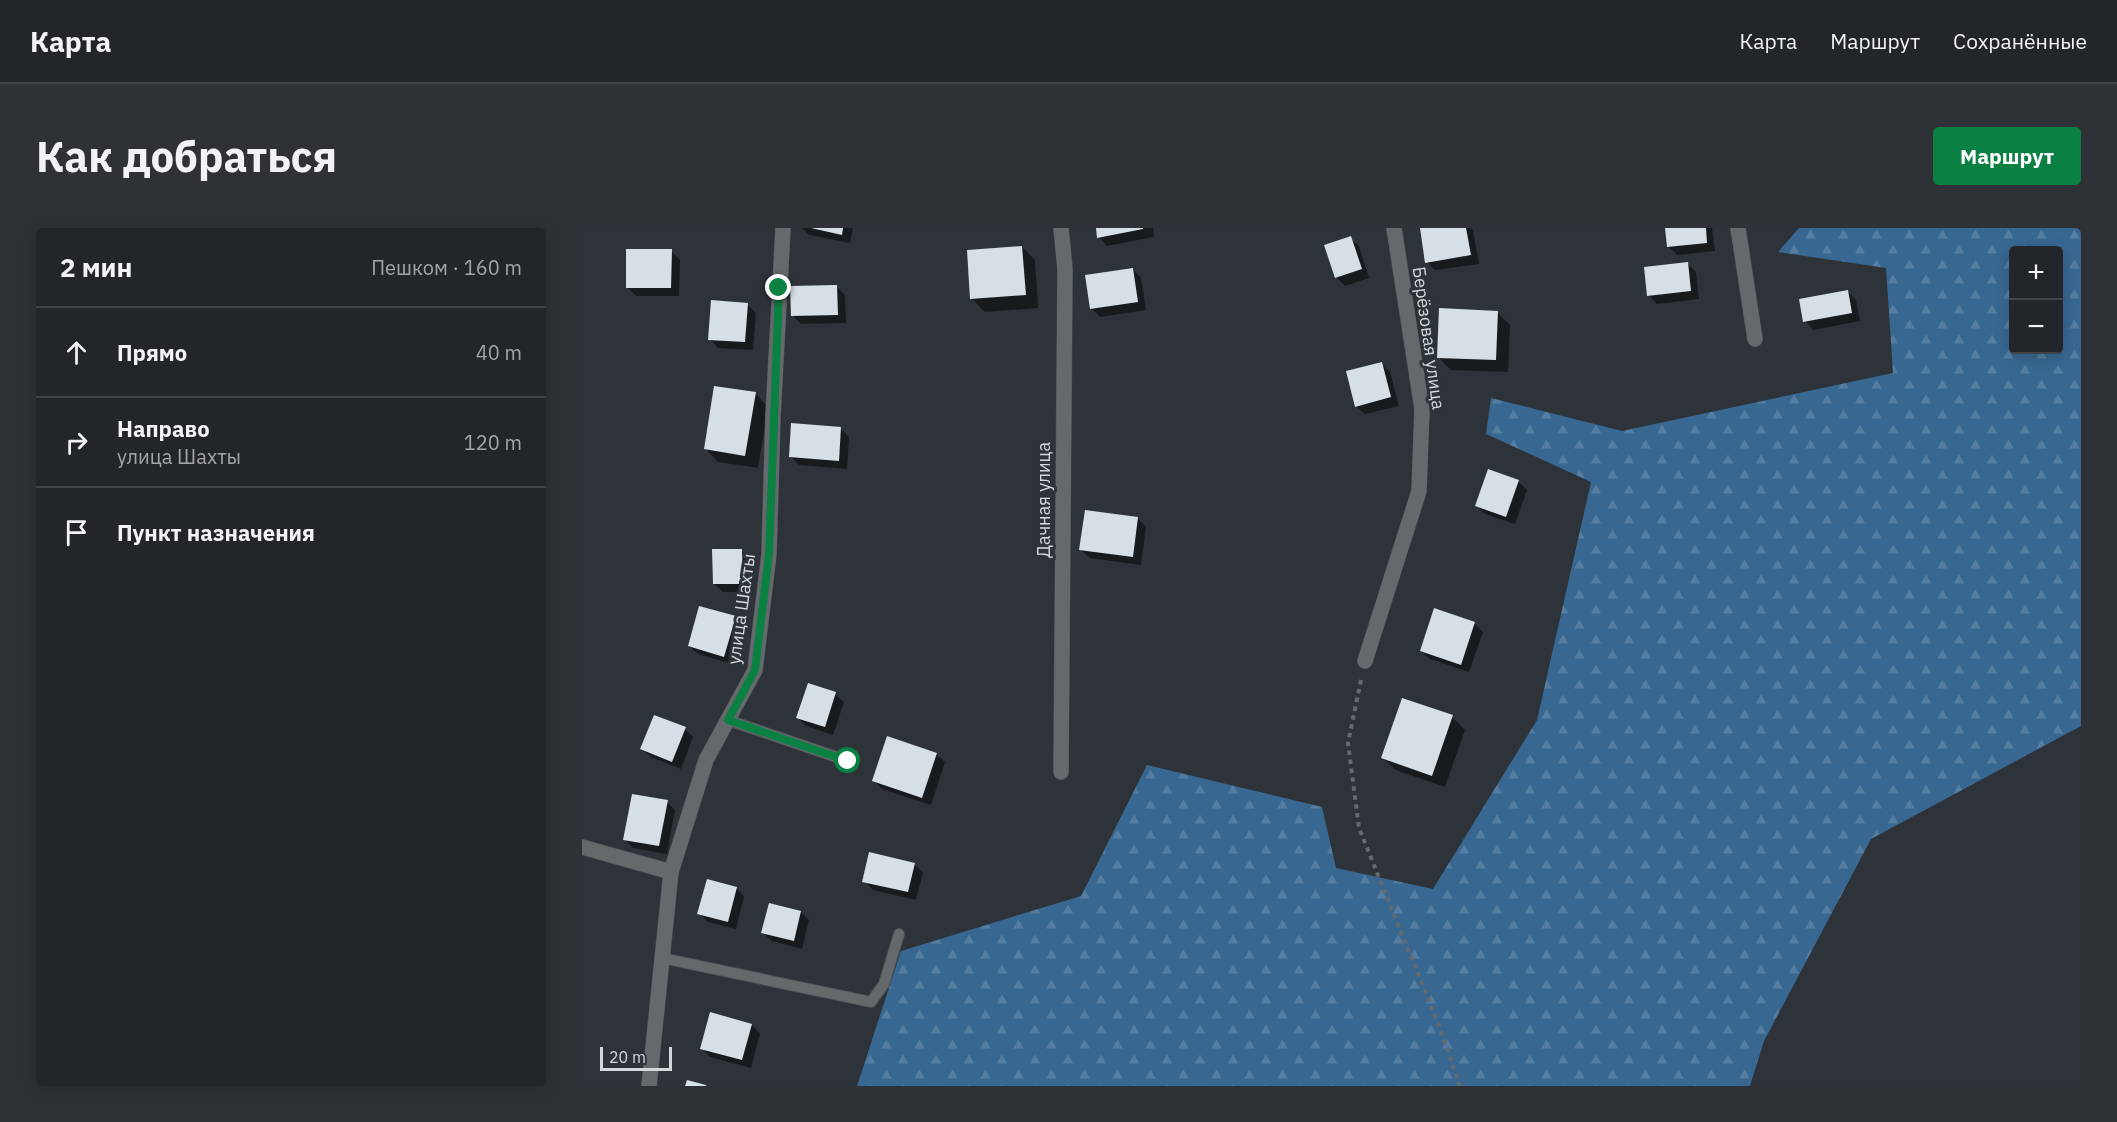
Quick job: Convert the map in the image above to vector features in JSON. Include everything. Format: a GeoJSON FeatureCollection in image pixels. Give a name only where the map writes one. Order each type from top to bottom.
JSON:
{"type":"FeatureCollection","features":[{"type":"Feature","properties":{"kind":"street","name":"улица Шахты"},"geometry":{"type":"LineString","coordinates":[[649,1086],[671,872],[706,760],[755,670],[769,554],[773,416],[783,228]]}},
{"type":"Feature","properties":{"kind":"street","name":"Дачная улица"},"geometry":{"type":"LineString","coordinates":[[1061,228],[1065,269],[1061,772]]}},
{"type":"Feature","properties":{"kind":"street","name":"Берёзовая улица"},"geometry":{"type":"LineString","coordinates":[[1365,661],[1419,491],[1422,409],[1394,228]]}},
{"type":"Feature","properties":{"kind":"street"},"geometry":{"type":"LineString","coordinates":[[1738,228],[1755,339]]}},
{"type":"Feature","properties":{"kind":"street"},"geometry":{"type":"LineString","coordinates":[[582,847],[671,872]]}},
{"type":"Feature","properties":{"kind":"lane"},"geometry":{"type":"LineString","coordinates":[[728,720],[848,761]]}},
{"type":"Feature","properties":{"kind":"lane"},"geometry":{"type":"LineString","coordinates":[[662,958],[871,1002],[884,984],[899,934]]}},
{"type":"Feature","properties":{"kind":"path"},"geometry":{"type":"LineString","coordinates":[[1365,661],[1348,743],[1359,828],[1439,1026],[1460,1086]]}},
{"type":"Feature","properties":{"kind":"green space"},"geometry":{"type":"Polygon","coordinates":[[[1799,228],[2081,228],[2081,726],[1871,839],[1764,1041],[1750,1086],[857,1086],[901,951],[1081,896],[1147,765],[1322,807],[1336,868],[1433,889],[1537,720],[1591,482],[1486,434],[1491,398],[1622,431],[1893,373],[1886,268],[1778,252],[1799,228]]]}},
{"type":"Feature","properties":{"kind":"building"},"geometry":{"type":"Polygon","coordinates":[[[811,228],[843,228],[842,235],[811,228]]]}},
{"type":"Feature","properties":{"kind":"building"},"geometry":{"type":"Polygon","coordinates":[[[1096,228],[1143,228],[1143,229],[1097,238],[1096,228]]]}},
{"type":"Feature","properties":{"kind":"building"},"geometry":{"type":"Polygon","coordinates":[[[1420,228],[1466,228],[1471,255],[1425,263],[1420,228]]]}},
{"type":"Feature","properties":{"kind":"building"},"geometry":{"type":"Polygon","coordinates":[[[1665,228],[1706,228],[1707,243],[1667,247],[1665,228]]]}},
{"type":"Feature","properties":{"kind":"building"},"geometry":{"type":"Polygon","coordinates":[[[1351,236],[1362,269],[1335,278],[1324,245],[1351,236]]]}},
{"type":"Feature","properties":{"kind":"building"},"geometry":{"type":"Polygon","coordinates":[[[1022,246],[1026,295],[970,299],[967,250],[1022,246]]]}},
{"type":"Feature","properties":{"kind":"building"},"geometry":{"type":"Polygon","coordinates":[[[626,249],[672,249],[671,288],[626,288],[626,249]]]}},
{"type":"Feature","properties":{"kind":"building"},"geometry":{"type":"Polygon","coordinates":[[[1688,262],[1691,291],[1647,296],[1644,267],[1688,262]]]}},
{"type":"Feature","properties":{"kind":"building"},"geometry":{"type":"Polygon","coordinates":[[[1133,268],[1138,302],[1090,309],[1085,275],[1133,268]]]}},
{"type":"Feature","properties":{"kind":"building"},"geometry":{"type":"Polygon","coordinates":[[[837,285],[838,315],[791,316],[790,286],[837,285]]]}},
{"type":"Feature","properties":{"kind":"building"},"geometry":{"type":"Polygon","coordinates":[[[1848,290],[1852,313],[1803,322],[1799,299],[1848,290]]]}},
{"type":"Feature","properties":{"kind":"building"},"geometry":{"type":"Polygon","coordinates":[[[711,300],[748,303],[745,342],[708,340],[711,300]]]}},
{"type":"Feature","properties":{"kind":"building"},"geometry":{"type":"Polygon","coordinates":[[[1439,308],[1498,311],[1496,360],[1437,358],[1439,308]]]}},
{"type":"Feature","properties":{"kind":"building"},"geometry":{"type":"Polygon","coordinates":[[[1382,362],[1391,397],[1355,407],[1346,371],[1382,362]]]}},
{"type":"Feature","properties":{"kind":"building"},"geometry":{"type":"Polygon","coordinates":[[[714,386],[756,392],[745,456],[704,449],[714,386]]]}},
{"type":"Feature","properties":{"kind":"building"},"geometry":{"type":"Polygon","coordinates":[[[791,423],[841,427],[839,461],[789,457],[791,423]]]}},
{"type":"Feature","properties":{"kind":"building"},"geometry":{"type":"Polygon","coordinates":[[[1488,469],[1519,480],[1506,517],[1475,506],[1488,469]]]}},
{"type":"Feature","properties":{"kind":"building"},"geometry":{"type":"Polygon","coordinates":[[[1085,510],[1138,517],[1133,557],[1079,550],[1085,510]]]}},
{"type":"Feature","properties":{"kind":"building"},"geometry":{"type":"Polygon","coordinates":[[[712,549],[742,549],[743,584],[713,584],[712,549]]]}},
{"type":"Feature","properties":{"kind":"building"},"geometry":{"type":"Polygon","coordinates":[[[699,606],[736,616],[724,657],[688,646],[699,606]]]}},
{"type":"Feature","properties":{"kind":"building"},"geometry":{"type":"Polygon","coordinates":[[[1434,608],[1475,622],[1461,665],[1420,651],[1434,608]]]}},
{"type":"Feature","properties":{"kind":"building"},"geometry":{"type":"Polygon","coordinates":[[[808,683],[836,692],[825,727],[796,718],[808,683]]]}},
{"type":"Feature","properties":{"kind":"building"},"geometry":{"type":"Polygon","coordinates":[[[1402,698],[1453,715],[1432,776],[1381,758],[1402,698]]]}},
{"type":"Feature","properties":{"kind":"building"},"geometry":{"type":"Polygon","coordinates":[[[654,715],[686,727],[672,762],[640,749],[654,715]]]}},
{"type":"Feature","properties":{"kind":"building"},"geometry":{"type":"Polygon","coordinates":[[[887,736],[937,753],[922,798],[872,781],[887,736]]]}},
{"type":"Feature","properties":{"kind":"building"},"geometry":{"type":"Polygon","coordinates":[[[632,794],[668,800],[659,846],[623,840],[632,794]]]}},
{"type":"Feature","properties":{"kind":"building"},"geometry":{"type":"Polygon","coordinates":[[[869,852],[915,863],[908,892],[862,882],[869,852]]]}},
{"type":"Feature","properties":{"kind":"building"},"geometry":{"type":"Polygon","coordinates":[[[707,879],[737,887],[728,922],[697,914],[707,879]]]}},
{"type":"Feature","properties":{"kind":"building"},"geometry":{"type":"Polygon","coordinates":[[[769,903],[801,911],[794,941],[761,933],[769,903]]]}},
{"type":"Feature","properties":{"kind":"building"},"geometry":{"type":"Polygon","coordinates":[[[710,1012],[752,1024],[742,1060],[700,1049],[710,1012]]]}},
{"type":"Feature","properties":{"kind":"building"},"geometry":{"type":"Polygon","coordinates":[[[687,1080],[706,1085],[706,1086],[685,1086],[687,1080]]]}},
{"type":"Feature","properties":{"kind":"route"},"geometry":{"type":"LineString","coordinates":[[779,288],[769,554],[755,670],[728,720],[848,761]]}}]}
